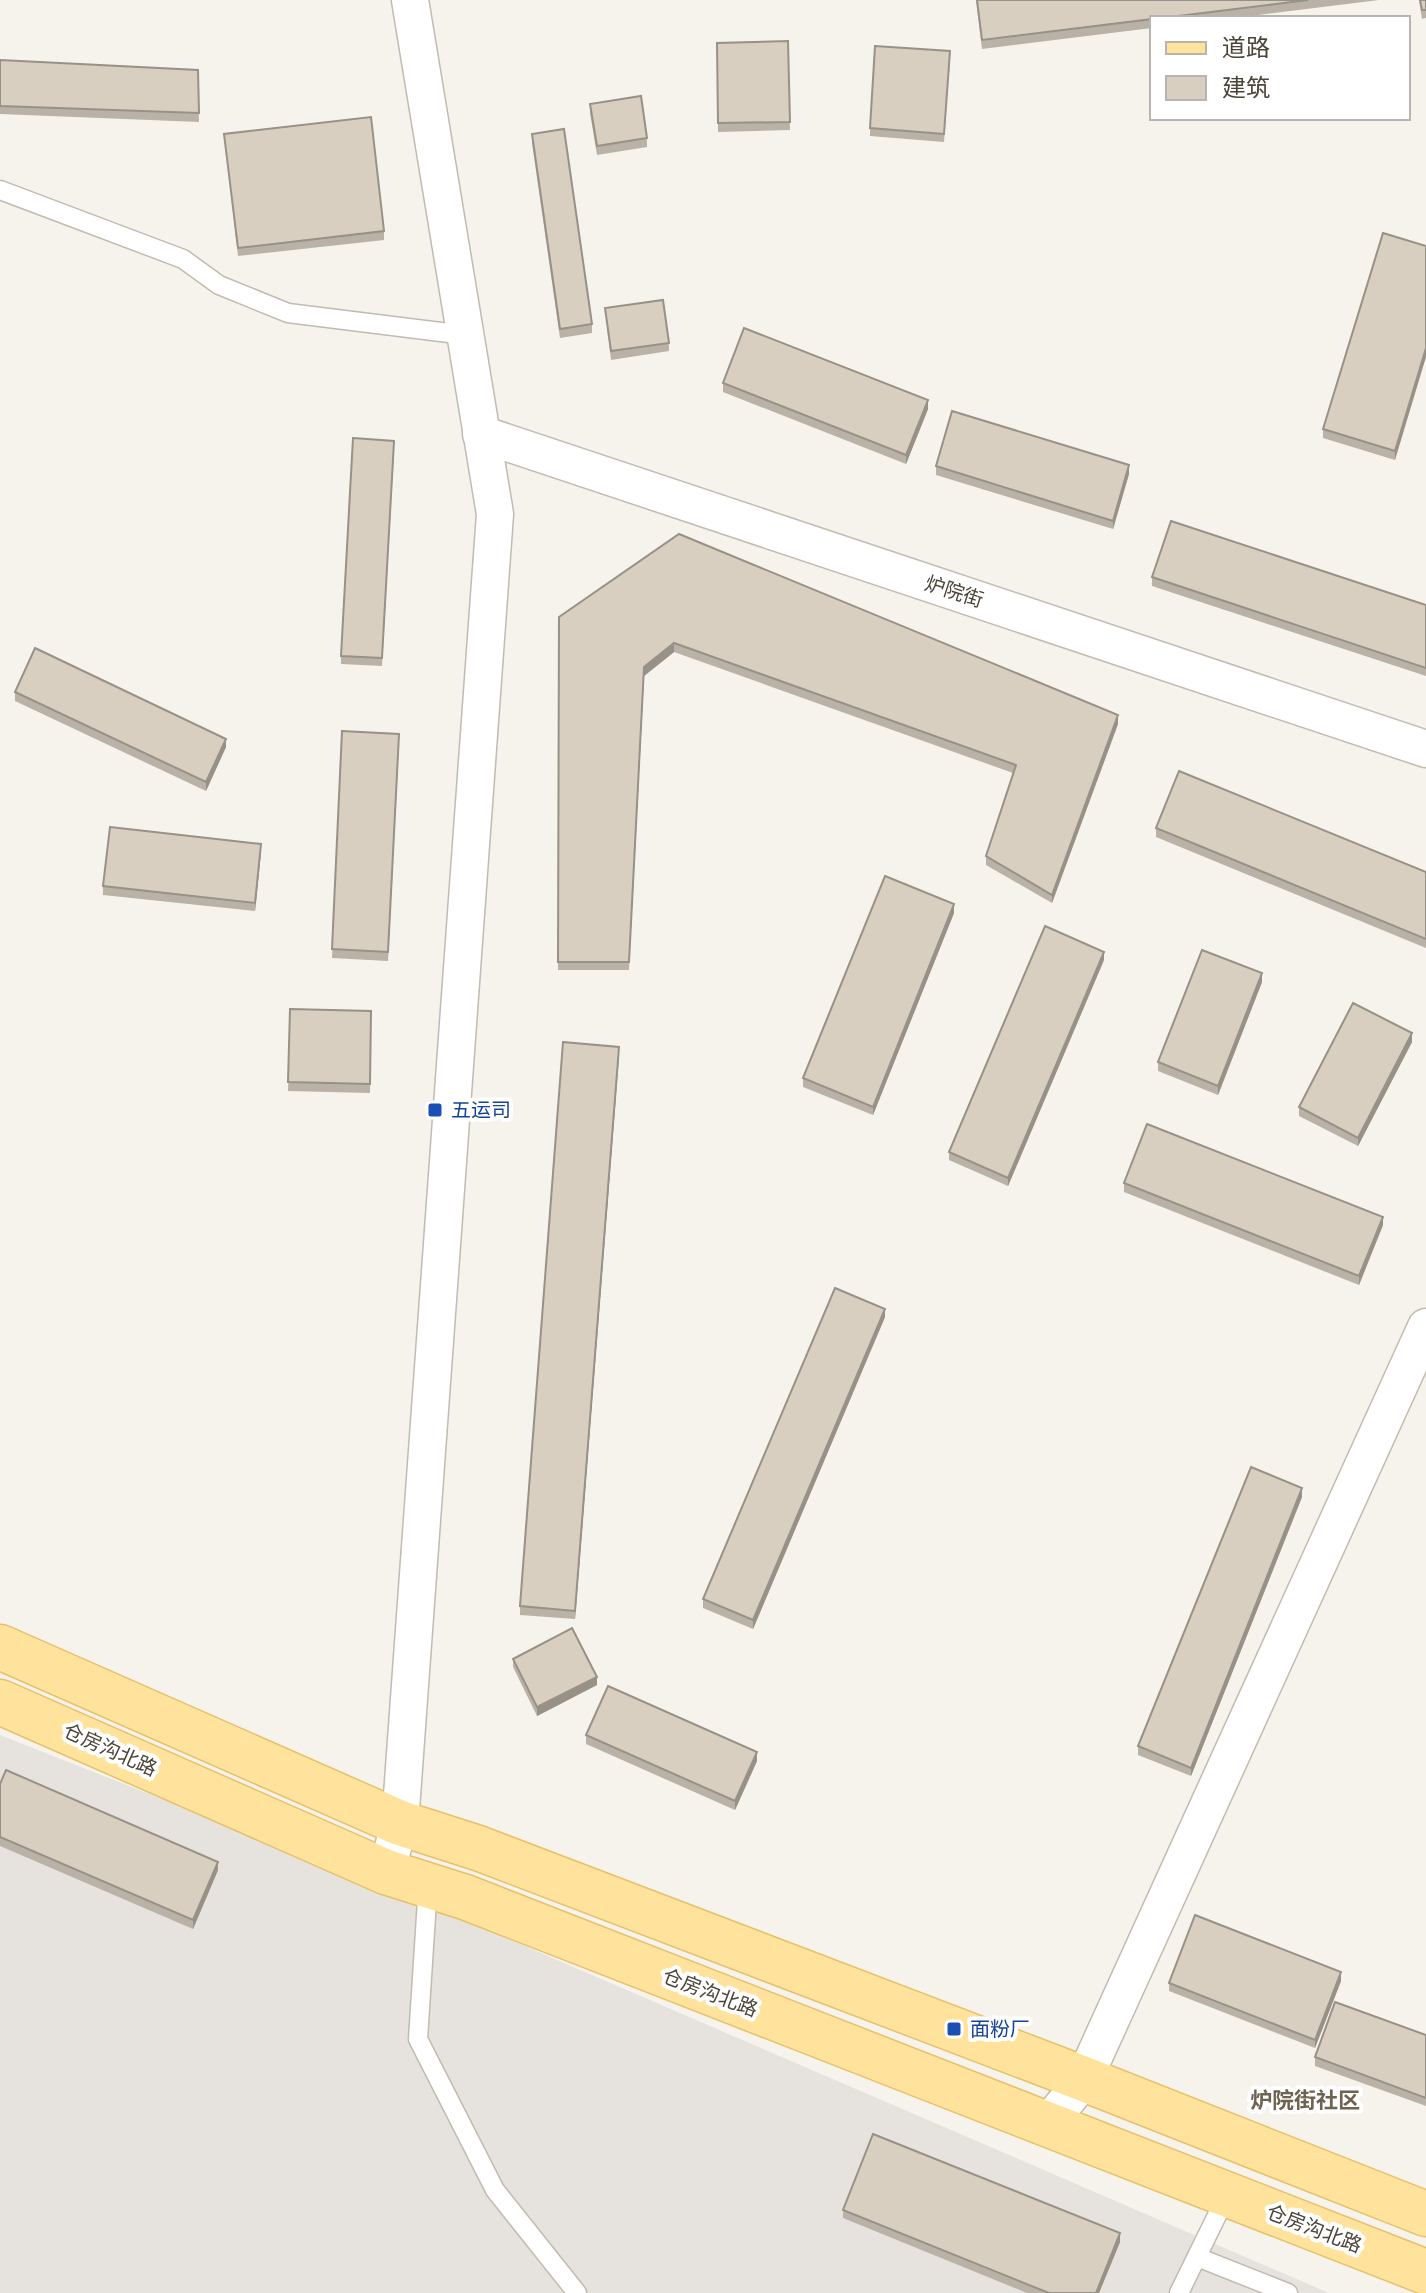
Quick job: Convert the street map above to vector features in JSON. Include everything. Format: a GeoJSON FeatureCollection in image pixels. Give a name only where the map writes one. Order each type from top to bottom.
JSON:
{"type":"FeatureCollection","features":[{"type":"Feature","properties":{"kind":"main road"},"geometry":{"type":"LineString","coordinates":[[0,1647],[400,1823],[478,1848],[1084,2079],[1426,2214]]}},
{"type":"Feature","properties":{"kind":"main road","name":"仓房沟北路"},"geometry":{"type":"LineString","coordinates":[[0,1702],[386,1872],[428,1885],[1426,2272]]}},
{"type":"Feature","properties":{"kind":"street"},"geometry":{"type":"LineString","coordinates":[[386,1872],[400,1823],[495,514],[410,0]]}},
{"type":"Feature","properties":{"kind":"street","name":"炉院街"},"geometry":{"type":"LineString","coordinates":[[481,434],[1426,749]]}},
{"type":"Feature","properties":{"kind":"street"},"geometry":{"type":"LineString","coordinates":[[1047,2125],[1084,2079],[1426,1327]]}},
{"type":"Feature","properties":{"kind":"lane"},"geometry":{"type":"LineString","coordinates":[[0,190],[183,259],[219,285],[288,313],[465,335]]}},
{"type":"Feature","properties":{"kind":"lane"},"geometry":{"type":"LineString","coordinates":[[428,1885],[418,2039],[495,2190],[577,2293]]}},
{"type":"Feature","properties":{"kind":"lane"},"geometry":{"type":"LineString","coordinates":[[1179,2293],[1227,2195]]}},
{"type":"Feature","properties":{"kind":"lane"},"geometry":{"type":"LineString","coordinates":[[1197,2257],[1288,2293]]}},
{"type":"Feature","properties":{"kind":"shaded area"},"geometry":{"type":"Polygon","coordinates":[[[0,1735],[418,1900],[1329,2293],[0,2293],[0,1735]]]}},
{"type":"Feature","properties":{"kind":"building"},"geometry":{"type":"Polygon","coordinates":[[[977,0],[1308,0],[1178,16],[1150,16],[1150,19],[982,40],[977,0]]]}},
{"type":"Feature","properties":{"kind":"building"},"geometry":{"type":"Polygon","coordinates":[[[1420,0],[1426,0],[1426,10],[1422,10],[1420,0]]]}},
{"type":"Feature","properties":{"kind":"building"},"geometry":{"type":"Polygon","coordinates":[[[788,41],[790,122],[718,123],[717,43],[788,41]]]}},
{"type":"Feature","properties":{"kind":"building"},"geometry":{"type":"Polygon","coordinates":[[[875,46],[950,51],[944,134],[870,128],[875,46]]]}},
{"type":"Feature","properties":{"kind":"building"},"geometry":{"type":"Polygon","coordinates":[[[0,60],[198,70],[199,113],[0,106],[0,60]]]}},
{"type":"Feature","properties":{"kind":"building"},"geometry":{"type":"Polygon","coordinates":[[[641,96],[647,138],[597,146],[590,104],[641,96]]]}},
{"type":"Feature","properties":{"kind":"building"},"geometry":{"type":"Polygon","coordinates":[[[371,117],[384,231],[238,248],[224,134],[371,117]]]}},
{"type":"Feature","properties":{"kind":"building"},"geometry":{"type":"Polygon","coordinates":[[[564,129],[592,324],[560,329],[532,134],[564,129]]]}},
{"type":"Feature","properties":{"kind":"building"},"geometry":{"type":"Polygon","coordinates":[[[1383,233],[1426,246],[1426,348],[1395,451],[1323,429],[1383,233]]]}},
{"type":"Feature","properties":{"kind":"building"},"geometry":{"type":"Polygon","coordinates":[[[663,300],[669,343],[611,351],[605,308],[663,300]]]}},
{"type":"Feature","properties":{"kind":"building"},"geometry":{"type":"Polygon","coordinates":[[[744,328],[928,400],[906,455],[723,383],[744,328]]]}},
{"type":"Feature","properties":{"kind":"building"},"geometry":{"type":"Polygon","coordinates":[[[952,411],[1129,465],[1113,521],[936,466],[952,411]]]}},
{"type":"Feature","properties":{"kind":"building"},"geometry":{"type":"Polygon","coordinates":[[[353,438],[394,441],[382,658],[341,656],[353,438]]]}},
{"type":"Feature","properties":{"kind":"building"},"geometry":{"type":"Polygon","coordinates":[[[1171,521],[1426,605],[1426,668],[1152,577],[1171,521]]]}},
{"type":"Feature","properties":{"kind":"building"},"geometry":{"type":"Polygon","coordinates":[[[679,534],[1118,715],[1052,895],[986,856],[1016,765],[674,643],[644,667],[629,962],[558,962],[559,617],[679,534]]]}},
{"type":"Feature","properties":{"kind":"building"},"geometry":{"type":"Polygon","coordinates":[[[35,648],[226,739],[206,782],[15,692],[35,648]]]}},
{"type":"Feature","properties":{"kind":"building"},"geometry":{"type":"Polygon","coordinates":[[[342,731],[399,734],[388,952],[332,949],[342,731]]]}},
{"type":"Feature","properties":{"kind":"building"},"geometry":{"type":"Polygon","coordinates":[[[1179,771],[1426,872],[1426,939],[1156,828],[1179,771]]]}},
{"type":"Feature","properties":{"kind":"building"},"geometry":{"type":"Polygon","coordinates":[[[110,827],[261,844],[255,903],[103,886],[110,827]]]}},
{"type":"Feature","properties":{"kind":"building"},"geometry":{"type":"Polygon","coordinates":[[[885,876],[954,904],[873,1107],[803,1078],[885,876]]]}},
{"type":"Feature","properties":{"kind":"building"},"geometry":{"type":"Polygon","coordinates":[[[1045,926],[1104,952],[1008,1178],[949,1152],[1045,926]]]}},
{"type":"Feature","properties":{"kind":"building"},"geometry":{"type":"Polygon","coordinates":[[[1202,950],[1262,973],[1218,1086],[1158,1062],[1202,950]]]}},
{"type":"Feature","properties":{"kind":"building"},"geometry":{"type":"Polygon","coordinates":[[[1353,1003],[1412,1033],[1358,1138],[1299,1107],[1353,1003]]]}},
{"type":"Feature","properties":{"kind":"building"},"geometry":{"type":"Polygon","coordinates":[[[290,1009],[371,1011],[370,1084],[288,1082],[290,1009]]]}},
{"type":"Feature","properties":{"kind":"building"},"geometry":{"type":"Polygon","coordinates":[[[563,1042],[619,1047],[575,1611],[520,1606],[563,1042]]]}},
{"type":"Feature","properties":{"kind":"building"},"geometry":{"type":"Polygon","coordinates":[[[1147,1124],[1383,1217],[1359,1276],[1124,1183],[1147,1124]]]}},
{"type":"Feature","properties":{"kind":"building"},"geometry":{"type":"Polygon","coordinates":[[[835,1288],[885,1309],[753,1620],[703,1599],[835,1288]]]}},
{"type":"Feature","properties":{"kind":"building"},"geometry":{"type":"Polygon","coordinates":[[[1251,1467],[1302,1488],[1191,1768],[1138,1746],[1251,1467]]]}},
{"type":"Feature","properties":{"kind":"building"},"geometry":{"type":"Polygon","coordinates":[[[572,1628],[597,1677],[537,1707],[513,1659],[572,1628]]]}},
{"type":"Feature","properties":{"kind":"building"},"geometry":{"type":"Polygon","coordinates":[[[608,1686],[757,1752],[735,1801],[586,1735],[608,1686]]]}},
{"type":"Feature","properties":{"kind":"building"},"geometry":{"type":"Polygon","coordinates":[[[6,1770],[218,1862],[193,1920],[0,1837],[0,1784],[6,1770]]]}},
{"type":"Feature","properties":{"kind":"building"},"geometry":{"type":"Polygon","coordinates":[[[1195,1915],[1341,1972],[1315,2040],[1169,1983],[1195,1915]]]}},
{"type":"Feature","properties":{"kind":"building"},"geometry":{"type":"Polygon","coordinates":[[[1335,2002],[1426,2035],[1426,2098],[1315,2057],[1335,2002]]]}},
{"type":"Feature","properties":{"kind":"building"},"geometry":{"type":"Polygon","coordinates":[[[873,2134],[1120,2233],[1096,2293],[1049,2293],[843,2210],[873,2134]]]}},
{"type":"Feature","properties":{"kind":"place","name":"五运司"},"geometry":{"type":"Point","coordinates":[435,1110]}},
{"type":"Feature","properties":{"kind":"place","name":"面粉厂"},"geometry":{"type":"Point","coordinates":[954,2029]}},
{"type":"Feature","properties":{"kind":"district","name":"炉院街社区"},"geometry":{"type":"Point","coordinates":[1305,2100]}}]}
